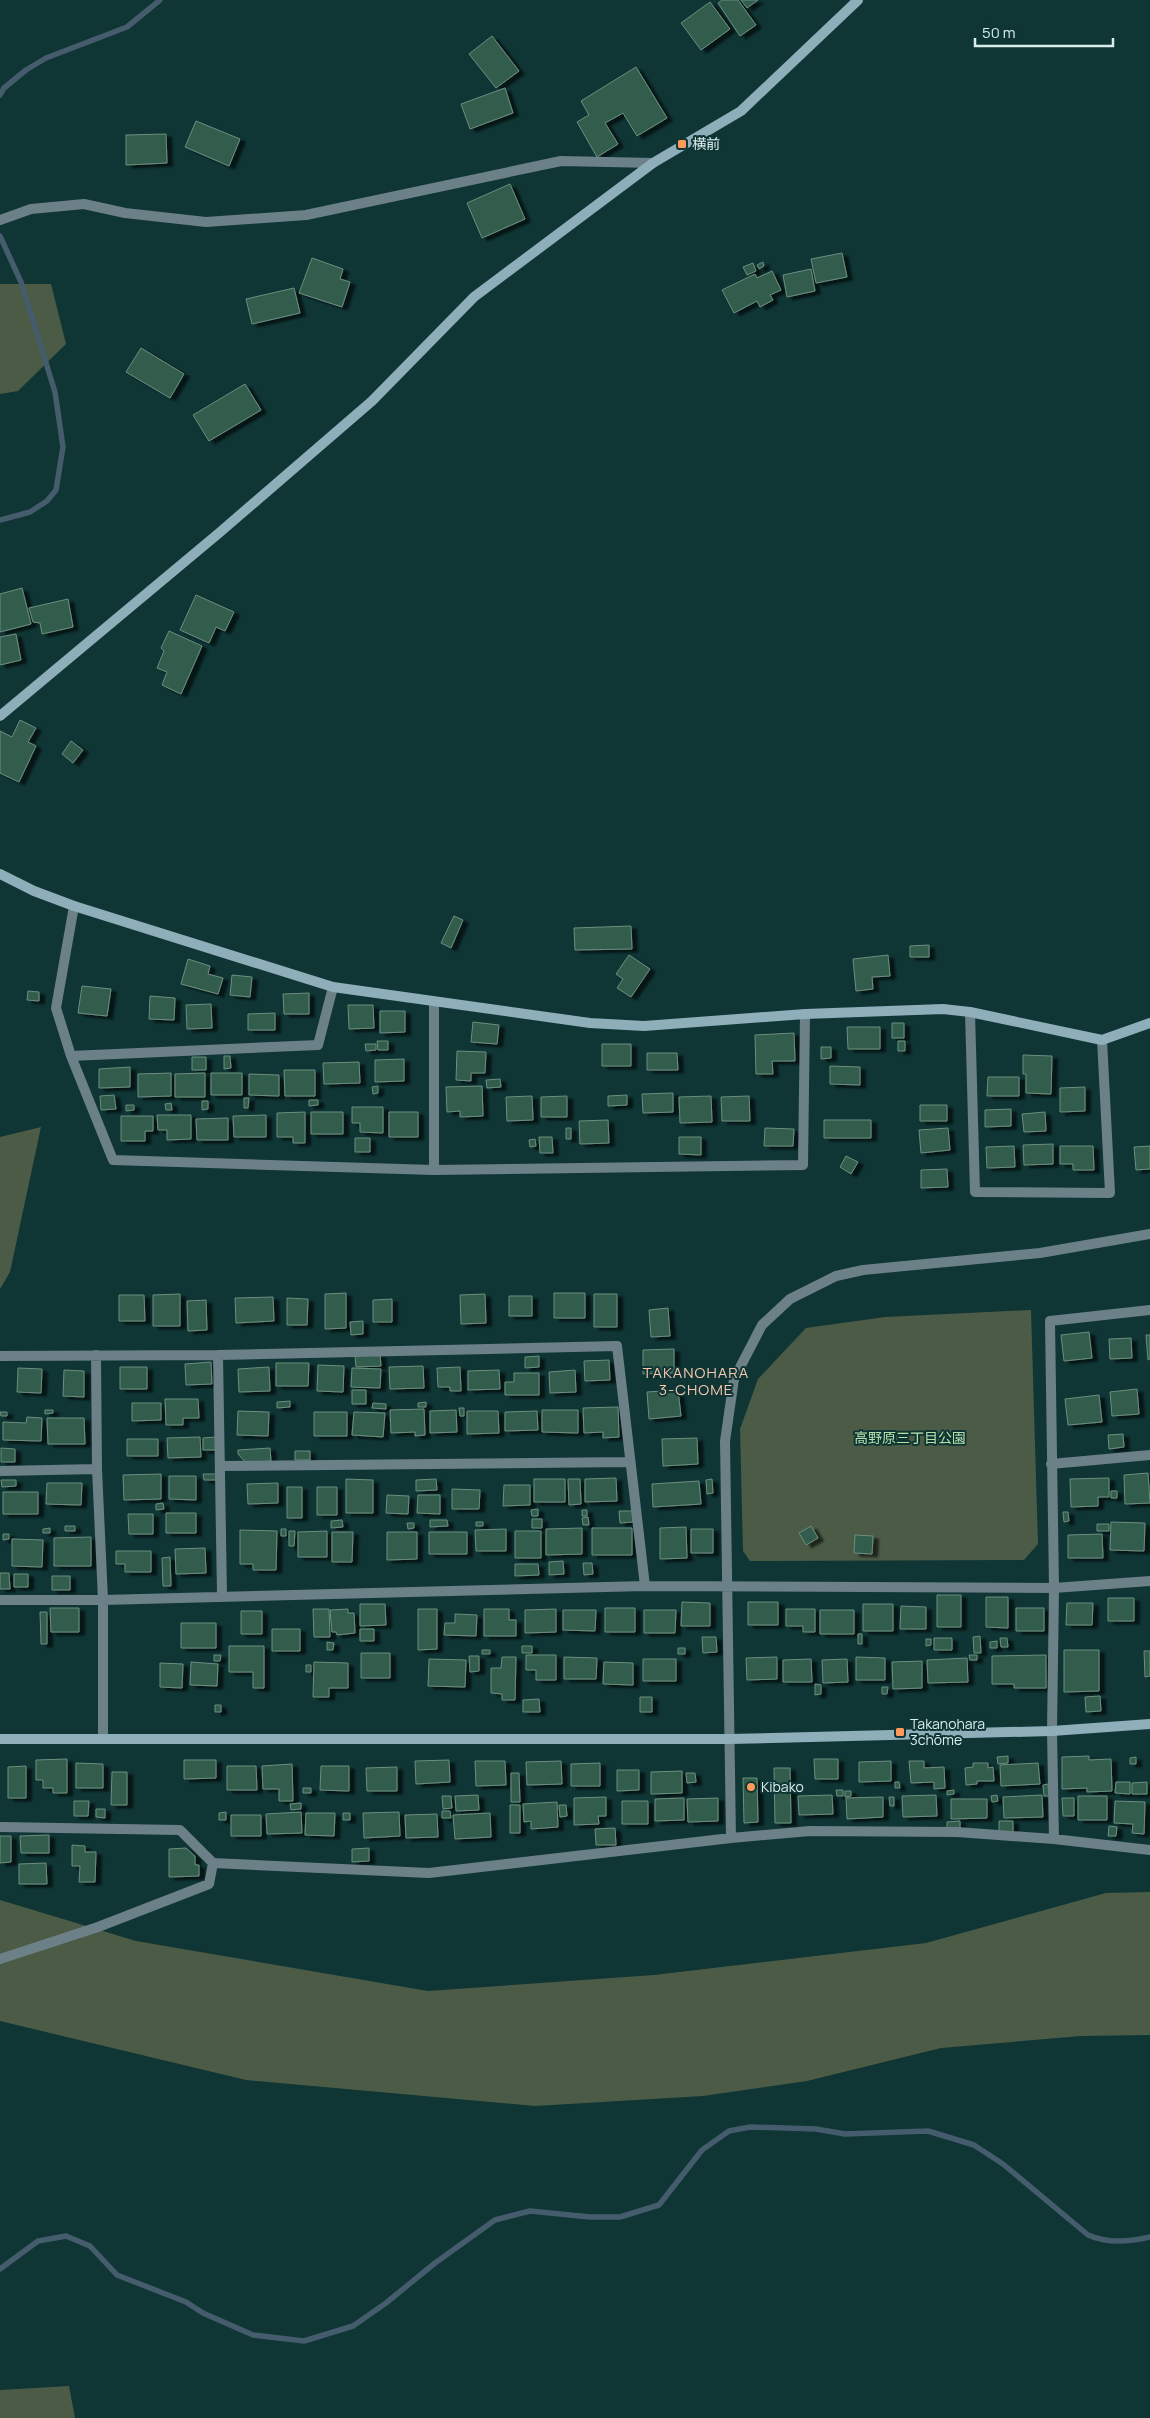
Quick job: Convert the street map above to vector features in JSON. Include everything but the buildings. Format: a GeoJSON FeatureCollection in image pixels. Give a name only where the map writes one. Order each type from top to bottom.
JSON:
{"type":"FeatureCollection","features":[{"type":"Feature","properties":{"kind":"street"},"geometry":{"type":"LineString","coordinates":[[0,716],[219,533],[372,401],[474,297],[653,163],[741,111],[858,0]]}},
{"type":"Feature","properties":{"kind":"street"},"geometry":{"type":"LineString","coordinates":[[2,219],[31,208],[84,204],[125,213],[206,222],[306,216],[561,161],[653,163]]}},
{"type":"Feature","properties":{"kind":"street"},"geometry":{"type":"LineString","coordinates":[[0,874],[34,891],[74,906],[333,987],[590,1023],[644,1026],[805,1014],[943,1009],[970,1012],[1102,1040],[1150,1023]]}},
{"type":"Feature","properties":{"kind":"street"},"geometry":{"type":"LineString","coordinates":[[74,906],[56,1008],[71,1056],[114,1160],[434,1170],[803,1165],[805,1014]]}},
{"type":"Feature","properties":{"kind":"street"},"geometry":{"type":"LineString","coordinates":[[71,1056],[318,1045],[333,987]]}},
{"type":"Feature","properties":{"kind":"street"},"geometry":{"type":"LineString","coordinates":[[434,1002],[434,1170]]}},
{"type":"Feature","properties":{"kind":"street"},"geometry":{"type":"LineString","coordinates":[[970,1012],[976,1192],[1110,1193],[1102,1040]]}},
{"type":"Feature","properties":{"kind":"street"},"geometry":{"type":"LineString","coordinates":[[731,1838],[725,1440],[734,1380],[762,1325],[790,1299],[836,1276],[863,1270],[1040,1252],[1150,1234]]}},
{"type":"Feature","properties":{"kind":"street"},"geometry":{"type":"LineString","coordinates":[[1054,1839],[1052,1732],[1054,1588],[1050,1321],[1150,1310]]}},
{"type":"Feature","properties":{"kind":"street"},"geometry":{"type":"LineString","coordinates":[[0,1356],[218,1355],[617,1346],[629,1462],[645,1586]]}},
{"type":"Feature","properties":{"kind":"street"},"geometry":{"type":"LineString","coordinates":[[96,1355],[97,1469],[104,1600],[103,1738]]}},
{"type":"Feature","properties":{"kind":"street"},"geometry":{"type":"LineString","coordinates":[[218,1355],[222,1595]]}},
{"type":"Feature","properties":{"kind":"street"},"geometry":{"type":"LineString","coordinates":[[1051,1464],[1150,1455]]}},
{"type":"Feature","properties":{"kind":"street"},"geometry":{"type":"LineString","coordinates":[[221,1466],[629,1462]]}},
{"type":"Feature","properties":{"kind":"street"},"geometry":{"type":"LineString","coordinates":[[0,1471],[97,1469]]}},
{"type":"Feature","properties":{"kind":"street"},"geometry":{"type":"LineString","coordinates":[[0,1600],[104,1600],[222,1595],[726,1585],[1054,1588],[1150,1581]]}},
{"type":"Feature","properties":{"kind":"street"},"geometry":{"type":"LineString","coordinates":[[0,1739],[729,1739],[1052,1732],[1150,1724]]}},
{"type":"Feature","properties":{"kind":"street"},"geometry":{"type":"LineString","coordinates":[[0,1827],[180,1830],[213,1864],[429,1873],[731,1838],[810,1831],[956,1832],[1054,1839],[1150,1850]]}},
{"type":"Feature","properties":{"kind":"street"},"geometry":{"type":"LineString","coordinates":[[0,1959],[98,1927],[209,1884],[213,1864]]}},
{"type":"Feature","properties":{"kind":"green space"},"geometry":{"type":"Polygon","coordinates":[[[0,284],[51,284],[66,344],[18,391],[0,394],[0,284]]]}},
{"type":"Feature","properties":{"kind":"green space"},"geometry":{"type":"Polygon","coordinates":[[[41,1127],[10,1272],[0,1289],[0,1137],[41,1127]]]}},
{"type":"Feature","properties":{"kind":"green space","name":"高野原三丁目公園"},"geometry":{"type":"Polygon","coordinates":[[[1031,1310],[1038,1544],[1024,1560],[750,1561],[743,1551],[740,1429],[758,1379],[806,1328],[885,1317],[1031,1310]]]}},
{"type":"Feature","properties":{"kind":"green space"},"geometry":{"type":"Polygon","coordinates":[[[1150,1892],[1150,2035],[1081,2036],[941,2048],[807,2081],[703,2096],[535,2106],[246,2080],[0,2021],[0,1900],[136,1941],[428,1991],[654,1975],[926,1943],[1106,1893],[1150,1892]]]}},
{"type":"Feature","properties":{"kind":"green space"},"geometry":{"type":"Polygon","coordinates":[[[69,2386],[75,2418],[0,2418],[0,2390],[69,2386]]]}},
{"type":"Feature","properties":{"kind":"waterway"},"geometry":{"type":"LineString","coordinates":[[0,95],[4,88],[26,70],[46,58],[127,27],[160,0]]}},
{"type":"Feature","properties":{"kind":"waterway"},"geometry":{"type":"LineString","coordinates":[[0,236],[21,282],[55,392],[63,447],[56,490],[47,501],[30,512],[0,520]]}},
{"type":"Feature","properties":{"kind":"waterway"},"geometry":{"type":"LineString","coordinates":[[0,2269],[38,2241],[66,2236],[90,2246],[117,2275],[186,2302],[203,2313],[253,2335],[304,2341],[353,2326],[495,2220],[530,2211],[590,2217],[620,2217],[659,2205],[702,2150],[729,2131],[750,2127],[816,2129],[845,2134],[928,2131],[974,2145],[1003,2164],[1088,2235],[1111,2241],[1150,2237]]}},
{"type":"Feature","properties":{"kind":"place","name":"横前"},"geometry":{"type":"Point","coordinates":[682,144]}},
{"type":"Feature","properties":{"kind":"place","name":"Takanohara 3chōme"},"geometry":{"type":"Point","coordinates":[900,1732]}},
{"type":"Feature","properties":{"kind":"place","name":"Kibako"},"geometry":{"type":"Point","coordinates":[751,1787]}},
{"type":"Feature","properties":{"kind":"district","name":"TAKANOHARA 3-CHOME"},"geometry":{"type":"Point","coordinates":[696,1382]}}]}
